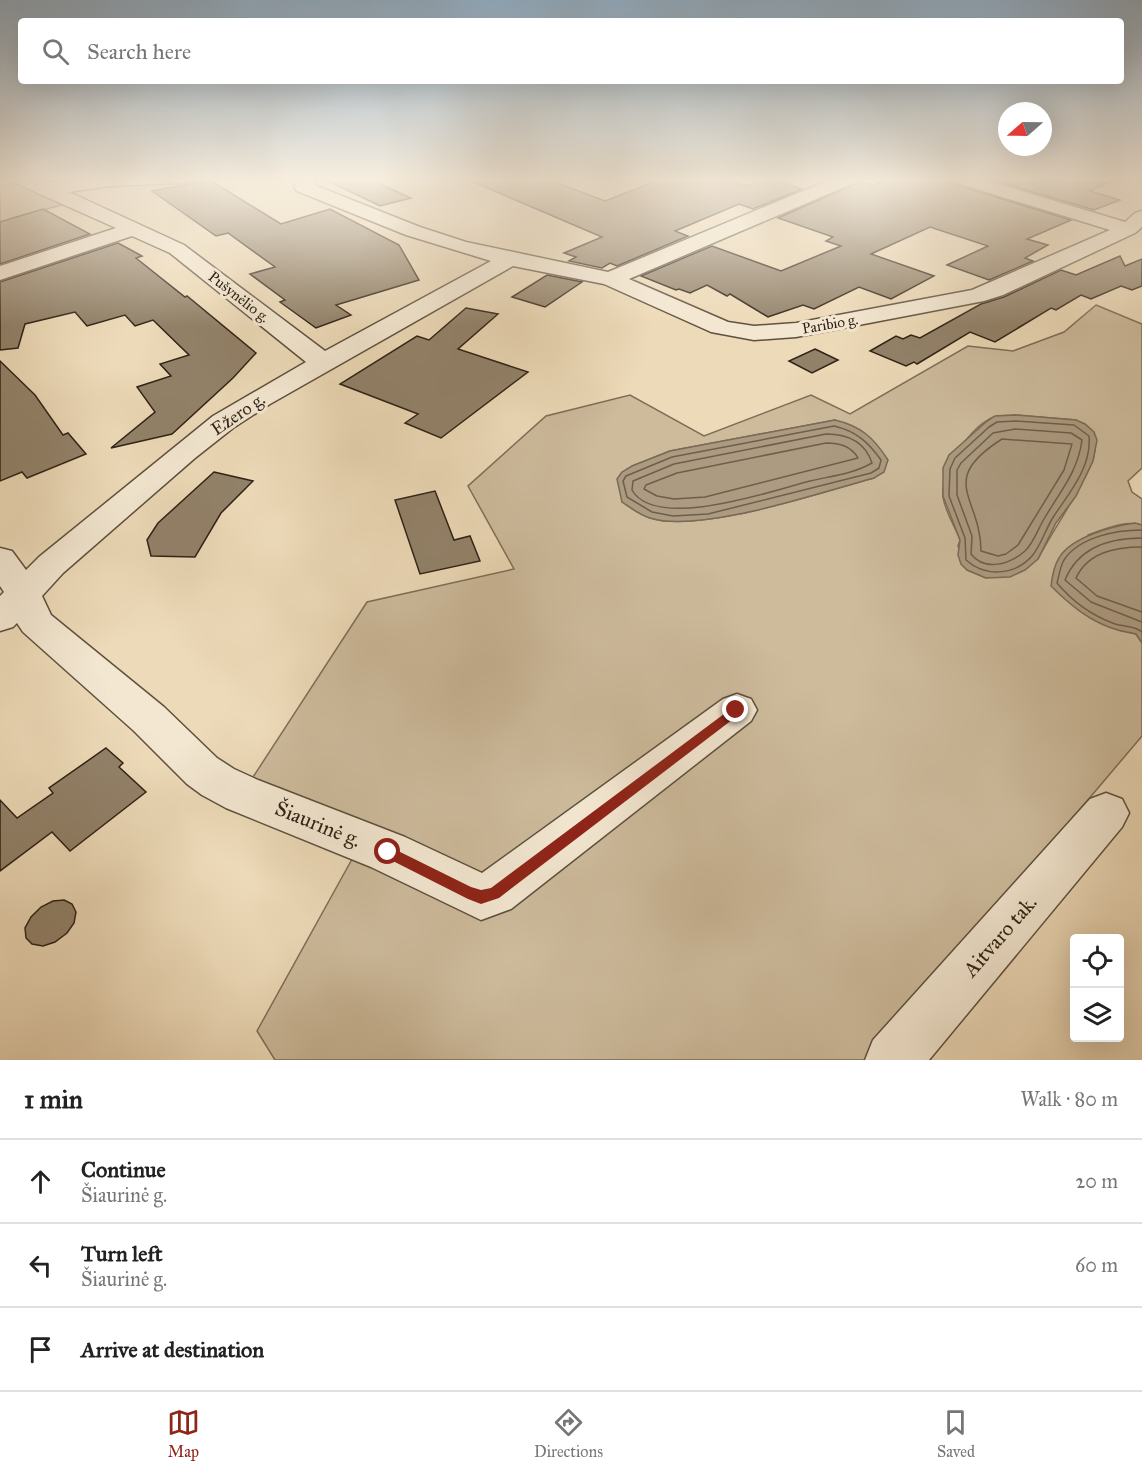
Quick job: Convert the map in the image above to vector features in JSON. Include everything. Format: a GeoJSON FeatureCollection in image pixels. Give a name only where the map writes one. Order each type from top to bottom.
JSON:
{"type":"FeatureCollection","features":[{"type":"Feature","properties":{"kind":"street","name":"Pušynėlio g."},"geometry":{"type":"LineString","coordinates":[[130,227],[177,249],[324,363]]}},
{"type":"Feature","properties":{"kind":"street","name":"Paribio g."},"geometry":{"type":"LineString","coordinates":[[404,227],[510,259],[610,279],[728,329],[754,333],[796,330],[976,296],[995,290],[1126,227]]}},
{"type":"Feature","properties":{"kind":"street"},"geometry":{"type":"LineString","coordinates":[[610,279],[732,227]]}},
{"type":"Feature","properties":{"kind":"street"},"geometry":{"type":"LineString","coordinates":[[0,273],[133,229]]}},
{"type":"Feature","properties":{"kind":"street","name":"Ežero g."},"geometry":{"type":"LineString","coordinates":[[8,590],[51,565],[223,422],[260,398],[510,259]]}},
{"type":"Feature","properties":{"kind":"street","name":"Šiaurinė g."},"geometry":{"type":"LineString","coordinates":[[8,590],[36,623],[149,719],[202,771],[218,782],[242,794],[388,852],[481,897],[494,893],[736,710]]}},
{"type":"Feature","properties":{"kind":"street","name":"Aitvaro tak."},"geometry":{"type":"LineString","coordinates":[[893,1060],[1106,813]]}},
{"type":"Feature","properties":{"kind":"shaded area"},"geometry":{"type":"Polygon","coordinates":[[[1096,305],[1142,324],[1142,468],[1128,481],[1132,492],[1142,499],[1142,525],[1122,524],[1088,535],[1118,630],[1136,634],[1142,643],[1142,736],[868,1060],[275,1060],[257,1031],[367,832],[242,794],[367,602],[514,569],[468,486],[546,416],[630,395],[704,436],[811,395],[850,414],[968,346],[1013,351],[1064,332],[1096,305]],[[1015,415],[997,416],[987,420],[968,438],[952,462],[943,487],[944,503],[960,540],[958,546],[967,570],[986,578],[1038,559],[1080,488],[1094,454],[1096,440],[1076,420],[1015,415]],[[835,420],[670,451],[632,466],[622,502],[650,518],[672,521],[699,520],[761,509],[874,478],[835,420]]]}},
{"type":"Feature","properties":{"kind":"water"},"geometry":{"type":"Polygon","coordinates":[[[1015,415],[1076,420],[1094,432],[1097,440],[1093,461],[1076,496],[1056,523],[1038,559],[1025,570],[1010,577],[986,578],[967,570],[961,564],[958,555],[960,540],[943,496],[943,468],[949,455],[986,422],[995,416],[1015,415]]]}},
{"type":"Feature","properties":{"kind":"water"},"geometry":{"type":"Polygon","coordinates":[[[835,420],[860,429],[872,439],[888,460],[884,472],[874,478],[793,501],[729,516],[699,520],[672,521],[650,518],[622,502],[617,479],[622,472],[670,451],[835,420]]]}},
{"type":"Feature","properties":{"kind":"water"},"geometry":{"type":"Polygon","coordinates":[[[1135,523],[1142,525],[1142,643],[1136,634],[1108,627],[1090,618],[1051,586],[1057,561],[1073,544],[1104,530],[1135,523]]]}},
{"type":"Feature","properties":{"kind":"building"},"geometry":{"type":"Polygon","coordinates":[[[0,227],[78,227],[90,234],[0,264],[0,227]]]}},
{"type":"Feature","properties":{"kind":"building"},"geometry":{"type":"Polygon","coordinates":[[[204,227],[365,227],[399,245],[419,280],[336,305],[351,315],[316,328],[280,302],[285,300],[250,274],[275,267],[228,233],[216,236],[204,227]]]}},
{"type":"Feature","properties":{"kind":"building"},"geometry":{"type":"Polygon","coordinates":[[[580,227],[683,227],[675,231],[688,236],[617,266],[610,263],[602,268],[569,261],[576,257],[564,253],[602,237],[580,227]]]}},
{"type":"Feature","properties":{"kind":"building"},"geometry":{"type":"Polygon","coordinates":[[[805,227],[929,227],[871,254],[934,276],[891,299],[859,287],[814,309],[803,305],[768,317],[730,294],[727,296],[707,285],[690,293],[641,276],[712,246],[781,271],[841,246],[826,241],[833,237],[805,227]]]}},
{"type":"Feature","properties":{"kind":"building"},"geometry":{"type":"Polygon","coordinates":[[[931,227],[1054,227],[1027,239],[1048,245],[1025,258],[1033,261],[989,280],[947,265],[988,246],[931,227]]]}},
{"type":"Feature","properties":{"kind":"building"},"geometry":{"type":"Polygon","coordinates":[[[118,243],[142,256],[136,258],[185,297],[187,296],[256,353],[233,378],[172,434],[111,448],[155,412],[137,387],[171,376],[160,364],[189,355],[153,320],[135,326],[125,315],[87,326],[75,312],[25,324],[18,348],[0,350],[0,282],[118,243]]]}},
{"type":"Feature","properties":{"kind":"building"},"geometry":{"type":"Polygon","coordinates":[[[1120,256],[1125,266],[1142,259],[1142,286],[1132,290],[1121,286],[1091,299],[1081,295],[1056,310],[1051,308],[995,342],[970,332],[917,364],[914,362],[906,366],[870,351],[896,336],[903,339],[911,335],[920,338],[981,304],[1004,297],[1061,270],[1076,275],[1120,256]]]}},
{"type":"Feature","properties":{"kind":"building"},"geometry":{"type":"Polygon","coordinates":[[[547,275],[582,282],[545,307],[512,297],[547,275]]]}},
{"type":"Feature","properties":{"kind":"building"},"geometry":{"type":"Polygon","coordinates":[[[466,308],[498,314],[458,349],[528,372],[441,438],[405,423],[418,414],[340,384],[417,336],[429,340],[466,308]]]}},
{"type":"Feature","properties":{"kind":"building"},"geometry":{"type":"Polygon","coordinates":[[[815,349],[838,360],[812,373],[789,361],[815,349]]]}},
{"type":"Feature","properties":{"kind":"building"},"geometry":{"type":"Polygon","coordinates":[[[0,361],[35,395],[63,435],[68,433],[86,454],[27,478],[22,472],[0,481],[0,361]]]}},
{"type":"Feature","properties":{"kind":"building"},"geometry":{"type":"Polygon","coordinates":[[[214,472],[253,481],[221,513],[195,557],[151,556],[147,540],[158,523],[214,472]]]}},
{"type":"Feature","properties":{"kind":"building"},"geometry":{"type":"Polygon","coordinates":[[[435,491],[454,540],[470,536],[480,561],[420,574],[395,500],[435,491]]]}},
{"type":"Feature","properties":{"kind":"building"},"geometry":{"type":"Polygon","coordinates":[[[106,748],[123,763],[119,767],[146,792],[70,851],[52,832],[0,871],[0,800],[17,818],[53,793],[49,788],[106,748]]]}},
{"type":"Feature","properties":{"kind":"building"},"geometry":{"type":"Polygon","coordinates":[[[64,900],[72,904],[76,912],[74,923],[67,933],[55,942],[43,946],[32,944],[26,938],[25,928],[31,917],[41,907],[53,901],[64,900]]]}},
{"type":"Feature","properties":{"kind":"route"},"geometry":{"type":"LineString","coordinates":[[388,852],[468,892],[481,897],[494,893],[736,710]]}}]}
